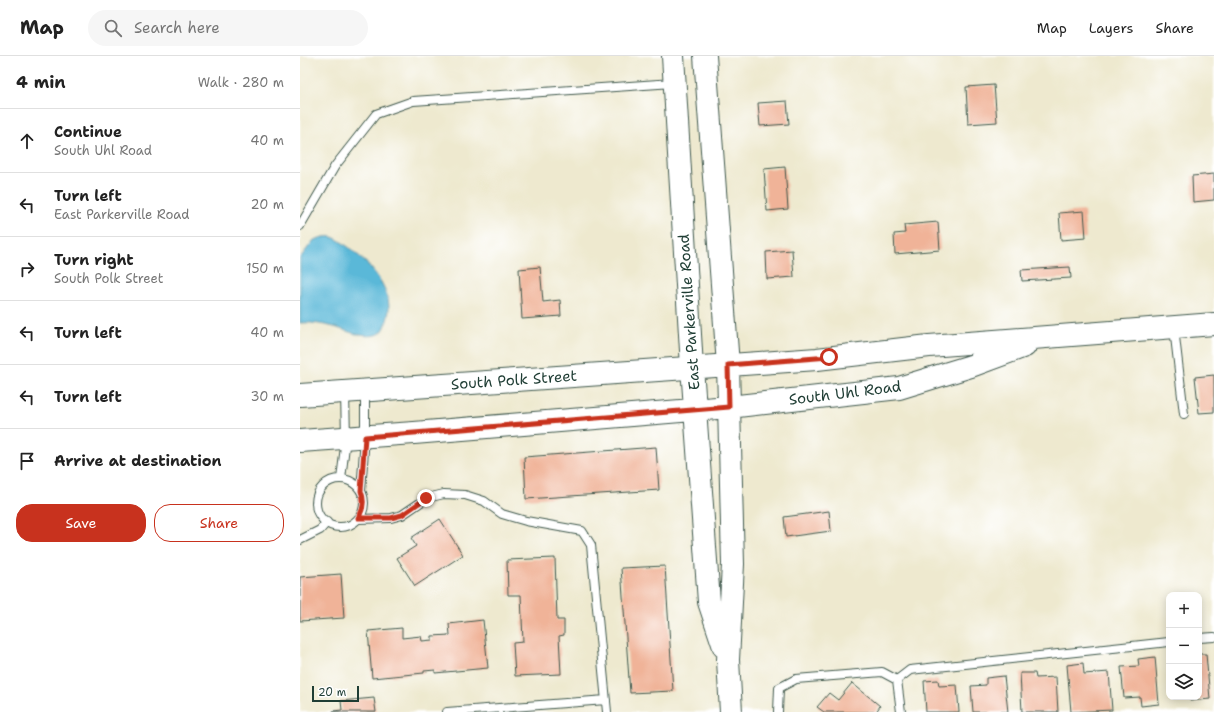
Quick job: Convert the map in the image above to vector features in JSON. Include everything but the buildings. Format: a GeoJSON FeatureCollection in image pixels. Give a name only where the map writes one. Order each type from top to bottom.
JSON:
{"type":"FeatureCollection","features":[{"type":"Feature","properties":{"kind":"main road","name":"East Parkerville Road"},"geometry":{"type":"LineString","coordinates":[[673,56],[692,367],[709,602],[728,660]]}},
{"type":"Feature","properties":{"kind":"main road","name":"East Parkerville Road"},"geometry":{"type":"LineString","coordinates":[[705,56],[728,365],[733,564],[728,660],[731,712]]}},
{"type":"Feature","properties":{"kind":"main road","name":"South Uhl Road"},"geometry":{"type":"LineString","coordinates":[[728,365],[817,358],[929,346],[1214,324]]}},
{"type":"Feature","properties":{"kind":"main road","name":"South Uhl Road"},"geometry":{"type":"LineString","coordinates":[[729,407],[899,388],[971,366],[1048,337]]}},
{"type":"Feature","properties":{"kind":"main road","name":"South Polk Street"},"geometry":{"type":"LineString","coordinates":[[300,395],[728,365]]}},
{"type":"Feature","properties":{"kind":"main road"},"geometry":{"type":"LineString","coordinates":[[300,441],[729,407]]}},
{"type":"Feature","properties":{"kind":"lane"},"geometry":{"type":"LineString","coordinates":[[300,226],[335,166],[376,114],[413,101],[675,83]]}},
{"type":"Feature","properties":{"kind":"lane"},"geometry":{"type":"LineString","coordinates":[[1174,327],[1184,414]]}},
{"type":"Feature","properties":{"kind":"lane"},"geometry":{"type":"LineString","coordinates":[[355,391],[356,437],[361,491],[364,504],[362,512],[352,523],[338,527],[327,522],[319,514],[316,506],[317,498],[320,490],[325,484],[333,480],[348,480],[355,484],[361,491]]}},
{"type":"Feature","properties":{"kind":"lane"},"geometry":{"type":"LineString","coordinates":[[341,479],[356,437],[355,391]]}},
{"type":"Feature","properties":{"kind":"lane"},"geometry":{"type":"LineString","coordinates":[[358,518],[391,518],[402,515],[426,498],[444,494],[465,495],[484,501],[502,514],[526,521],[582,531],[591,545],[607,712]]}},
{"type":"Feature","properties":{"kind":"lane"},"geometry":{"type":"LineString","coordinates":[[300,540],[320,530],[327,522]]}},
{"type":"Feature","properties":{"kind":"lane"},"geometry":{"type":"LineString","coordinates":[[1202,638],[1214,637]]}},
{"type":"Feature","properties":{"kind":"lane"},"geometry":{"type":"LineString","coordinates":[[897,680],[910,670],[1166,642]]}},
{"type":"Feature","properties":{"kind":"lane"},"geometry":{"type":"LineString","coordinates":[[778,712],[779,688],[796,679],[882,672],[897,680]]}},
{"type":"Feature","properties":{"kind":"lane"},"geometry":{"type":"LineString","coordinates":[[897,680],[901,712]]}},
{"type":"Feature","properties":{"kind":"lane"},"geometry":{"type":"LineString","coordinates":[[447,712],[606,700]]}},
{"type":"Feature","properties":{"kind":"water"},"geometry":{"type":"Polygon","coordinates":[[[323,237],[332,237],[337,239],[360,256],[380,281],[385,290],[389,310],[387,322],[380,333],[367,336],[326,325],[300,323],[300,258],[314,240],[323,237]]]}},
{"type":"Feature","properties":{"kind":"route"},"geometry":{"type":"LineString","coordinates":[[426,498],[402,515],[391,518],[358,518],[362,512],[364,504],[361,491],[365,437],[729,407],[728,365],[829,357]]}}]}
